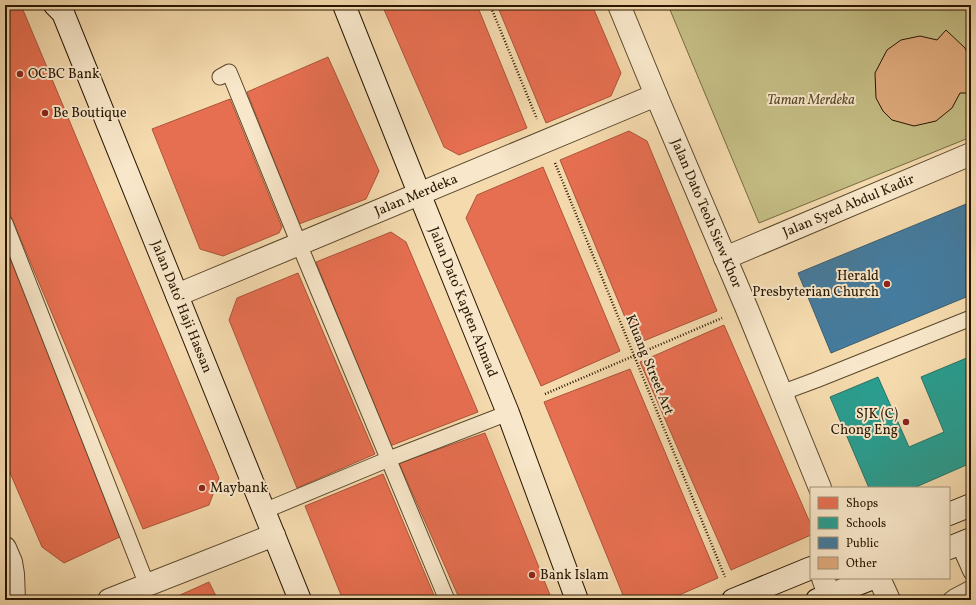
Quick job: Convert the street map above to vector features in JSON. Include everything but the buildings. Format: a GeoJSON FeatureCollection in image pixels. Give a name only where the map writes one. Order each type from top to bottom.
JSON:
{"type":"FeatureCollection","features":[{"type":"Feature","properties":{"kind":"street","name":"Jalan Dato' Kapten Ahmad"},"geometry":{"type":"LineString","coordinates":[[344,5],[508,413],[577,600]]}},
{"type":"Feature","properties":{"kind":"street","name":"Jalan Dato Teoh Siew Khor"},"geometry":{"type":"LineString","coordinates":[[618,5],[747,309],[820,487]]}},
{"type":"Feature","properties":{"kind":"street","name":"Jalan Dato' Haji Hassan"},"geometry":{"type":"LineString","coordinates":[[61,8],[300,600]]}},
{"type":"Feature","properties":{"kind":"street","name":"Jalan Merdeka"},"geometry":{"type":"LineString","coordinates":[[177,295],[656,95]]}},
{"type":"Feature","properties":{"kind":"street","name":"Jalan Syed Abdul Kadir"},"geometry":{"type":"LineString","coordinates":[[725,258],[971,154]]}},
{"type":"Feature","properties":{"kind":"street"},"geometry":{"type":"LineString","coordinates":[[950,514],[971,505]]}},
{"type":"Feature","properties":{"kind":"street"},"geometry":{"type":"LineString","coordinates":[[109,600],[274,535]]}},
{"type":"Feature","properties":{"kind":"street"},"geometry":{"type":"LineString","coordinates":[[5,548],[11,562],[14,600]]}},
{"type":"Feature","properties":{"kind":"street"},"geometry":{"type":"LineString","coordinates":[[733,600],[810,568]]}},
{"type":"Feature","properties":{"kind":"street"},"geometry":{"type":"LineString","coordinates":[[823,591],[869,579]]}},
{"type":"Feature","properties":{"kind":"street"},"geometry":{"type":"LineString","coordinates":[[879,579],[889,600]]}},
{"type":"Feature","properties":{"kind":"lane"},"geometry":{"type":"LineString","coordinates":[[220,77],[229,72],[447,600]]}},
{"type":"Feature","properties":{"kind":"lane"},"geometry":{"type":"LineString","coordinates":[[5,222],[147,585]]}},
{"type":"Feature","properties":{"kind":"lane"},"geometry":{"type":"LineString","coordinates":[[781,393],[971,318]]}},
{"type":"Feature","properties":{"kind":"lane"},"geometry":{"type":"LineString","coordinates":[[264,511],[388,459],[508,413]]}},
{"type":"Feature","properties":{"kind":"lane"},"geometry":{"type":"LineString","coordinates":[[960,544],[971,572]]}},
{"type":"Feature","properties":{"kind":"lane"},"geometry":{"type":"LineString","coordinates":[[950,600],[954,596],[971,588]]}},
{"type":"Feature","properties":{"kind":"path"},"geometry":{"type":"LineString","coordinates":[[490,5],[539,125]]}},
{"type":"Feature","properties":{"kind":"path","name":"Kluang Street Art"},"geometry":{"type":"LineString","coordinates":[[554,162],[726,577]]}},
{"type":"Feature","properties":{"kind":"path"},"geometry":{"type":"LineString","coordinates":[[545,394],[722,318]]}},
{"type":"Feature","properties":{"kind":"green space","name":"Taman Merdeka"},"geometry":{"type":"Polygon","coordinates":[[[668,5],[969,5],[971,11],[971,137],[759,223],[668,5]]]}},
{"type":"Feature","properties":{"kind":"place","name":"OCBC Bank"},"geometry":{"type":"Point","coordinates":[20,74]}},
{"type":"Feature","properties":{"kind":"place","name":"Be Boutique"},"geometry":{"type":"Point","coordinates":[45,113]}},
{"type":"Feature","properties":{"kind":"place","name":"Herald Presbyterian Church"},"geometry":{"type":"Point","coordinates":[887,284]}},
{"type":"Feature","properties":{"kind":"place","name":"SJK (C) Chong Eng"},"geometry":{"type":"Point","coordinates":[906,422]}},
{"type":"Feature","properties":{"kind":"place","name":"Maybank"},"geometry":{"type":"Point","coordinates":[202,488]}},
{"type":"Feature","properties":{"kind":"place","name":"Bank Islam"},"geometry":{"type":"Point","coordinates":[532,575]}}]}
